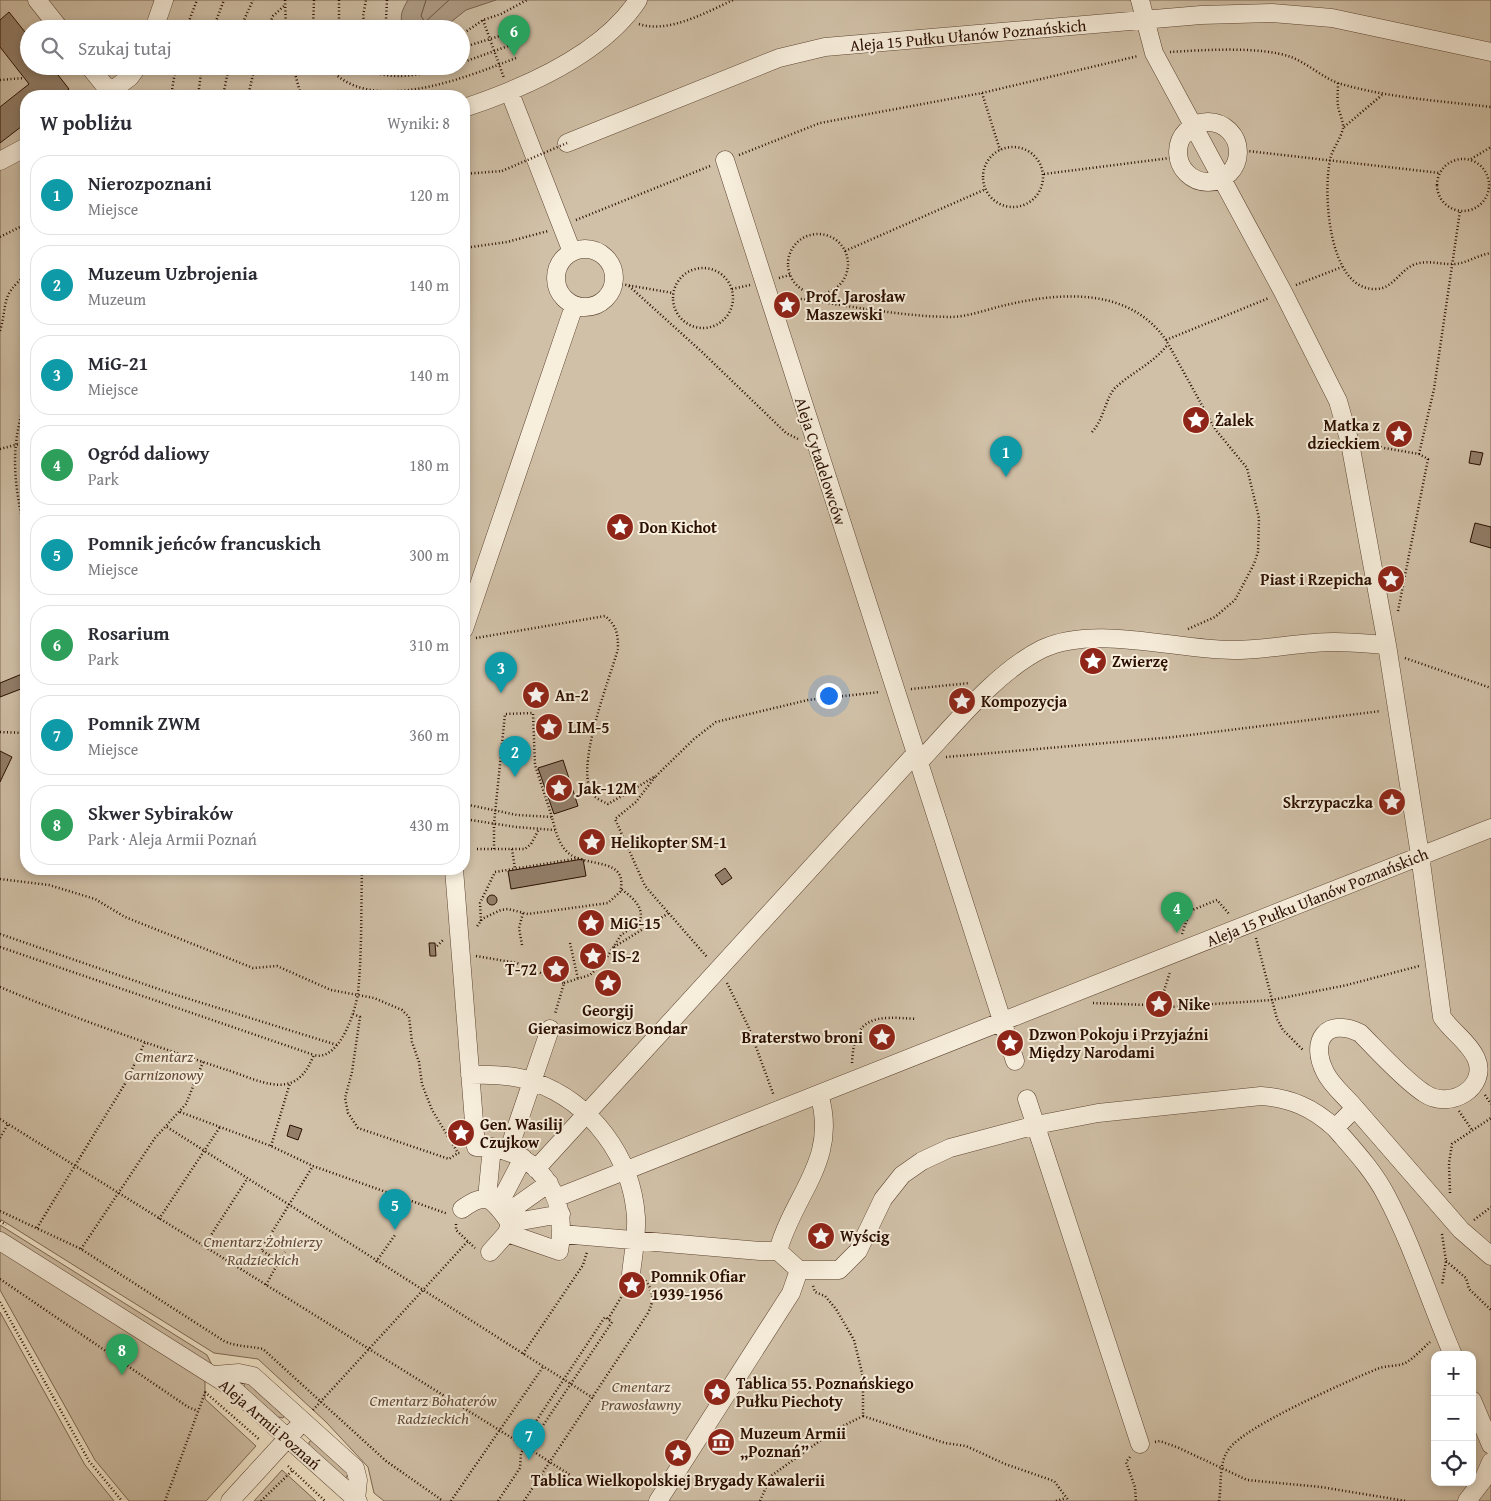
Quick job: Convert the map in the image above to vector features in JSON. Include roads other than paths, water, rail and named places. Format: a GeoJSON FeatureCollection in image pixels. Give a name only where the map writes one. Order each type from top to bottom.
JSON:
{"type":"FeatureCollection","features":[{"type":"Feature","properties":{"kind":"street"},"geometry":{"type":"LineString","coordinates":[[37,0],[53,20]]}},
{"type":"Feature","properties":{"kind":"street"},"geometry":{"type":"LineString","coordinates":[[157,20],[164,0]]}},
{"type":"Feature","properties":{"kind":"street"},"geometry":{"type":"LineString","coordinates":[[470,106],[510,93],[566,64],[606,35],[628,15],[638,0]]}},
{"type":"Feature","properties":{"kind":"street"},"geometry":{"type":"LineString","coordinates":[[1140,0],[1154,53],[1283,292],[1338,401],[1350,443],[1388,645],[1442,1017],[1451,1031],[1466,1043],[1477,1059],[1476,1081],[1465,1093],[1451,1100],[1439,1100],[1424,1094],[1360,1033],[1348,1028],[1337,1027],[1326,1031],[1321,1039],[1320,1056],[1325,1073],[1457,1225],[1491,1256]]}},
{"type":"Feature","properties":{"kind":"street","name":"Aleja 15 Pułku Ułanów Poznańskich"},"geometry":{"type":"LineString","coordinates":[[568,143],[779,58],[825,47],[1201,15],[1272,13],[1332,18],[1491,52]]}},
{"type":"Feature","properties":{"kind":"street"},"geometry":{"type":"LineString","coordinates":[[96,75],[107,90]]}},
{"type":"Feature","properties":{"kind":"street"},"geometry":{"type":"LineString","coordinates":[[115,90],[131,75]]}},
{"type":"Feature","properties":{"kind":"street"},"geometry":{"type":"LineString","coordinates":[[510,93],[572,252]]}},
{"type":"Feature","properties":{"kind":"street"},"geometry":{"type":"LineString","coordinates":[[1209,122],[1223,125],[1234,136],[1239,150],[1236,167],[1223,179],[1209,183],[1195,180],[1183,170],[1178,157],[1179,144],[1184,133],[1194,125],[1209,122]]}},
{"type":"Feature","properties":{"kind":"street"},"geometry":{"type":"LineString","coordinates":[[0,161],[20,150]]}},
{"type":"Feature","properties":{"kind":"street","name":"Aleja Cytadelowców"},"geometry":{"type":"LineString","coordinates":[[725,160],[814,440],[919,756],[1015,1061]]}},
{"type":"Feature","properties":{"kind":"street"},"geometry":{"type":"LineString","coordinates":[[588,249],[603,254],[622,284],[607,299],[592,307],[574,306],[561,295],[556,279],[560,263],[572,252],[588,249]]}},
{"type":"Feature","properties":{"kind":"street"},"geometry":{"type":"LineString","coordinates":[[470,628],[574,306]]}},
{"type":"Feature","properties":{"kind":"street"},"geometry":{"type":"LineString","coordinates":[[507,1155],[586,1113],[919,756],[996,681],[1042,649],[1081,639],[1130,639],[1171,645],[1235,650],[1334,642],[1388,645]]}},
{"type":"Feature","properties":{"kind":"street","name":"Aleja 15 Pułku Ułanów Poznańskich"},"geometry":{"type":"LineString","coordinates":[[555,1199],[1491,828]]}},
{"type":"Feature","properties":{"kind":"street"},"geometry":{"type":"LineString","coordinates":[[454,875],[470,1075],[507,1155],[555,1199],[562,1234],[559,1250],[476,1199],[456,1215]]}},
{"type":"Feature","properties":{"kind":"street"},"geometry":{"type":"LineString","coordinates":[[483,1251],[501,1215],[507,1155],[550,1029]]}},
{"type":"Feature","properties":{"kind":"street"},"geometry":{"type":"LineString","coordinates":[[470,1075],[490,1074],[533,1081],[551,1089],[586,1113],[615,1148],[626,1171],[633,1197],[636,1239],[631,1274]]}},
{"type":"Feature","properties":{"kind":"street"},"geometry":{"type":"LineString","coordinates":[[778,1251],[785,1227],[818,1164],[824,1144],[824,1112],[819,1094]]}},
{"type":"Feature","properties":{"kind":"street"},"geometry":{"type":"LineString","coordinates":[[562,1234],[778,1251],[799,1270],[839,1270],[858,1251],[883,1199],[902,1176],[922,1161],[950,1148],[1036,1125],[1098,1113],[1262,1096],[1282,1097],[1306,1106],[1322,1116],[1335,1128],[1368,1167],[1385,1193],[1401,1226],[1451,1351]]}},
{"type":"Feature","properties":{"kind":"street"},"geometry":{"type":"LineString","coordinates":[[1027,1099],[1140,1444]]}},
{"type":"Feature","properties":{"kind":"street"},"geometry":{"type":"LineString","coordinates":[[1335,1128],[1355,1108]]}},
{"type":"Feature","properties":{"kind":"street"},"geometry":{"type":"LineString","coordinates":[[501,1215],[507,1155]]}},
{"type":"Feature","properties":{"kind":"street"},"geometry":{"type":"LineString","coordinates":[[501,1215],[555,1199]]}},
{"type":"Feature","properties":{"kind":"street"},"geometry":{"type":"LineString","coordinates":[[501,1215],[555,1199]]}},
{"type":"Feature","properties":{"kind":"street","name":"Aleja Armii Poznań"},"geometry":{"type":"LineString","coordinates":[[0,1241],[214,1376],[248,1401],[357,1500]]}},
{"type":"Feature","properties":{"kind":"street"},"geometry":{"type":"LineString","coordinates":[[658,1501],[791,1293],[799,1270]]}},
{"type":"Feature","properties":{"kind":"street"},"geometry":{"type":"LineString","coordinates":[[214,1376],[239,1373],[253,1376],[307,1417],[356,1468],[358,1480],[357,1500]]}},
{"type":"Feature","properties":{"kind":"street"},"geometry":{"type":"LineString","coordinates":[[1476,1409],[1491,1445]]}},
{"type":"Feature","properties":{"kind":"street"},"geometry":{"type":"LineString","coordinates":[[230,1501],[307,1417]]}},
{"type":"Feature","properties":{"kind":"street"},"geometry":{"type":"LineString","coordinates":[[1466,1501],[1483,1480],[1491,1462]]}},
{"type":"Feature","properties":{"kind":"water"},"geometry":{"type":"Polygon","coordinates":[[[408,0],[496,0],[466,10],[453,20],[401,20],[402,11],[408,0]]]}},
{"type":"Feature","properties":{"kind":"place","name":"Rosarium"},"geometry":{"type":"Point","coordinates":[514,56]}},
{"type":"Feature","properties":{"kind":"place","name":"Prof. Jarosław Maszewski"},"geometry":{"type":"Point","coordinates":[787,305]}},
{"type":"Feature","properties":{"kind":"place","name":"Żalek"},"geometry":{"type":"Point","coordinates":[1196,420]}},
{"type":"Feature","properties":{"kind":"place","name":"Matka z dzieckiem"},"geometry":{"type":"Point","coordinates":[1399,434]}},
{"type":"Feature","properties":{"kind":"place","name":"Nierozpoznani"},"geometry":{"type":"Point","coordinates":[1006,477]}},
{"type":"Feature","properties":{"kind":"place","name":"Don Kichot"},"geometry":{"type":"Point","coordinates":[620,527]}},
{"type":"Feature","properties":{"kind":"place","name":"Piast i Rzepicha"},"geometry":{"type":"Point","coordinates":[1391,579]}},
{"type":"Feature","properties":{"kind":"place","name":"Zwierzę"},"geometry":{"type":"Point","coordinates":[1093,661]}},
{"type":"Feature","properties":{"kind":"place","name":"MiG-21"},"geometry":{"type":"Point","coordinates":[501,693]}},
{"type":"Feature","properties":{"kind":"place","name":"An-2"},"geometry":{"type":"Point","coordinates":[536,695]}},
{"type":"Feature","properties":{"kind":"place","name":"Kompozycja"},"geometry":{"type":"Point","coordinates":[962,701]}},
{"type":"Feature","properties":{"kind":"place","name":"LIM-5"},"geometry":{"type":"Point","coordinates":[549,727]}},
{"type":"Feature","properties":{"kind":"place","name":"Muzeum Uzbrojenia"},"geometry":{"type":"Point","coordinates":[515,777]}},
{"type":"Feature","properties":{"kind":"place","name":"Jak-12M"},"geometry":{"type":"Point","coordinates":[559,788]}},
{"type":"Feature","properties":{"kind":"place","name":"Skrzypaczka"},"geometry":{"type":"Point","coordinates":[1392,802]}},
{"type":"Feature","properties":{"kind":"place","name":"Helikopter SM-1"},"geometry":{"type":"Point","coordinates":[592,842]}},
{"type":"Feature","properties":{"kind":"place","name":"MiG-15"},"geometry":{"type":"Point","coordinates":[591,923]}},
{"type":"Feature","properties":{"kind":"place","name":"Ogród daliowy"},"geometry":{"type":"Point","coordinates":[1177,933]}},
{"type":"Feature","properties":{"kind":"place","name":"IS-2"},"geometry":{"type":"Point","coordinates":[593,956]}},
{"type":"Feature","properties":{"kind":"place","name":"T-72"},"geometry":{"type":"Point","coordinates":[556,969]}},
{"type":"Feature","properties":{"kind":"place","name":"Georgij Gierasimowicz Bondar"},"geometry":{"type":"Point","coordinates":[608,983]}},
{"type":"Feature","properties":{"kind":"place","name":"Nike"},"geometry":{"type":"Point","coordinates":[1159,1004]}},
{"type":"Feature","properties":{"kind":"place","name":"Braterstwo broni"},"geometry":{"type":"Point","coordinates":[882,1037]}},
{"type":"Feature","properties":{"kind":"place","name":"Dzwon Pokoju i Przyjaźni Między Narodami"},"geometry":{"type":"Point","coordinates":[1010,1043]}},
{"type":"Feature","properties":{"kind":"place","name":"Gen. Wasilij Czujkow"},"geometry":{"type":"Point","coordinates":[461,1133]}},
{"type":"Feature","properties":{"kind":"place","name":"Pomnik jeńców francuskich"},"geometry":{"type":"Point","coordinates":[395,1230]}},
{"type":"Feature","properties":{"kind":"place","name":"Wyścig"},"geometry":{"type":"Point","coordinates":[821,1236]}},
{"type":"Feature","properties":{"kind":"place","name":"Pomnik Ofiar 1939-1956"},"geometry":{"type":"Point","coordinates":[632,1285]}},
{"type":"Feature","properties":{"kind":"place","name":"Skwer Sybiraków"},"geometry":{"type":"Point","coordinates":[122,1375]}},
{"type":"Feature","properties":{"kind":"place","name":"Tablica 55. Poznańskiego Pułku Piechoty"},"geometry":{"type":"Point","coordinates":[717,1392]}},
{"type":"Feature","properties":{"kind":"place","name":"Muzeum Armii „Poznań”"},"geometry":{"type":"Point","coordinates":[721,1442]}},
{"type":"Feature","properties":{"kind":"place","name":"Tablica Wielkopolskiej Brygady Kawalerii"},"geometry":{"type":"Point","coordinates":[678,1453]}},
{"type":"Feature","properties":{"kind":"place","name":"Pomnik ZWM"},"geometry":{"type":"Point","coordinates":[529,1460]}},
{"type":"Feature","properties":{"kind":"park label","name":"Cmentarz Garnizonowy"},"geometry":{"type":"Point","coordinates":[164,1065]}},
{"type":"Feature","properties":{"kind":"park label","name":"Cmentarz Żołnierzy Radzieckich"},"geometry":{"type":"Point","coordinates":[263,1250]}},
{"type":"Feature","properties":{"kind":"park label","name":"Cmentarz Prawosławny"},"geometry":{"type":"Point","coordinates":[641,1395]}},
{"type":"Feature","properties":{"kind":"park label","name":"Cmentarz Bohaterów Radzieckich"},"geometry":{"type":"Point","coordinates":[433,1409]}}]}
